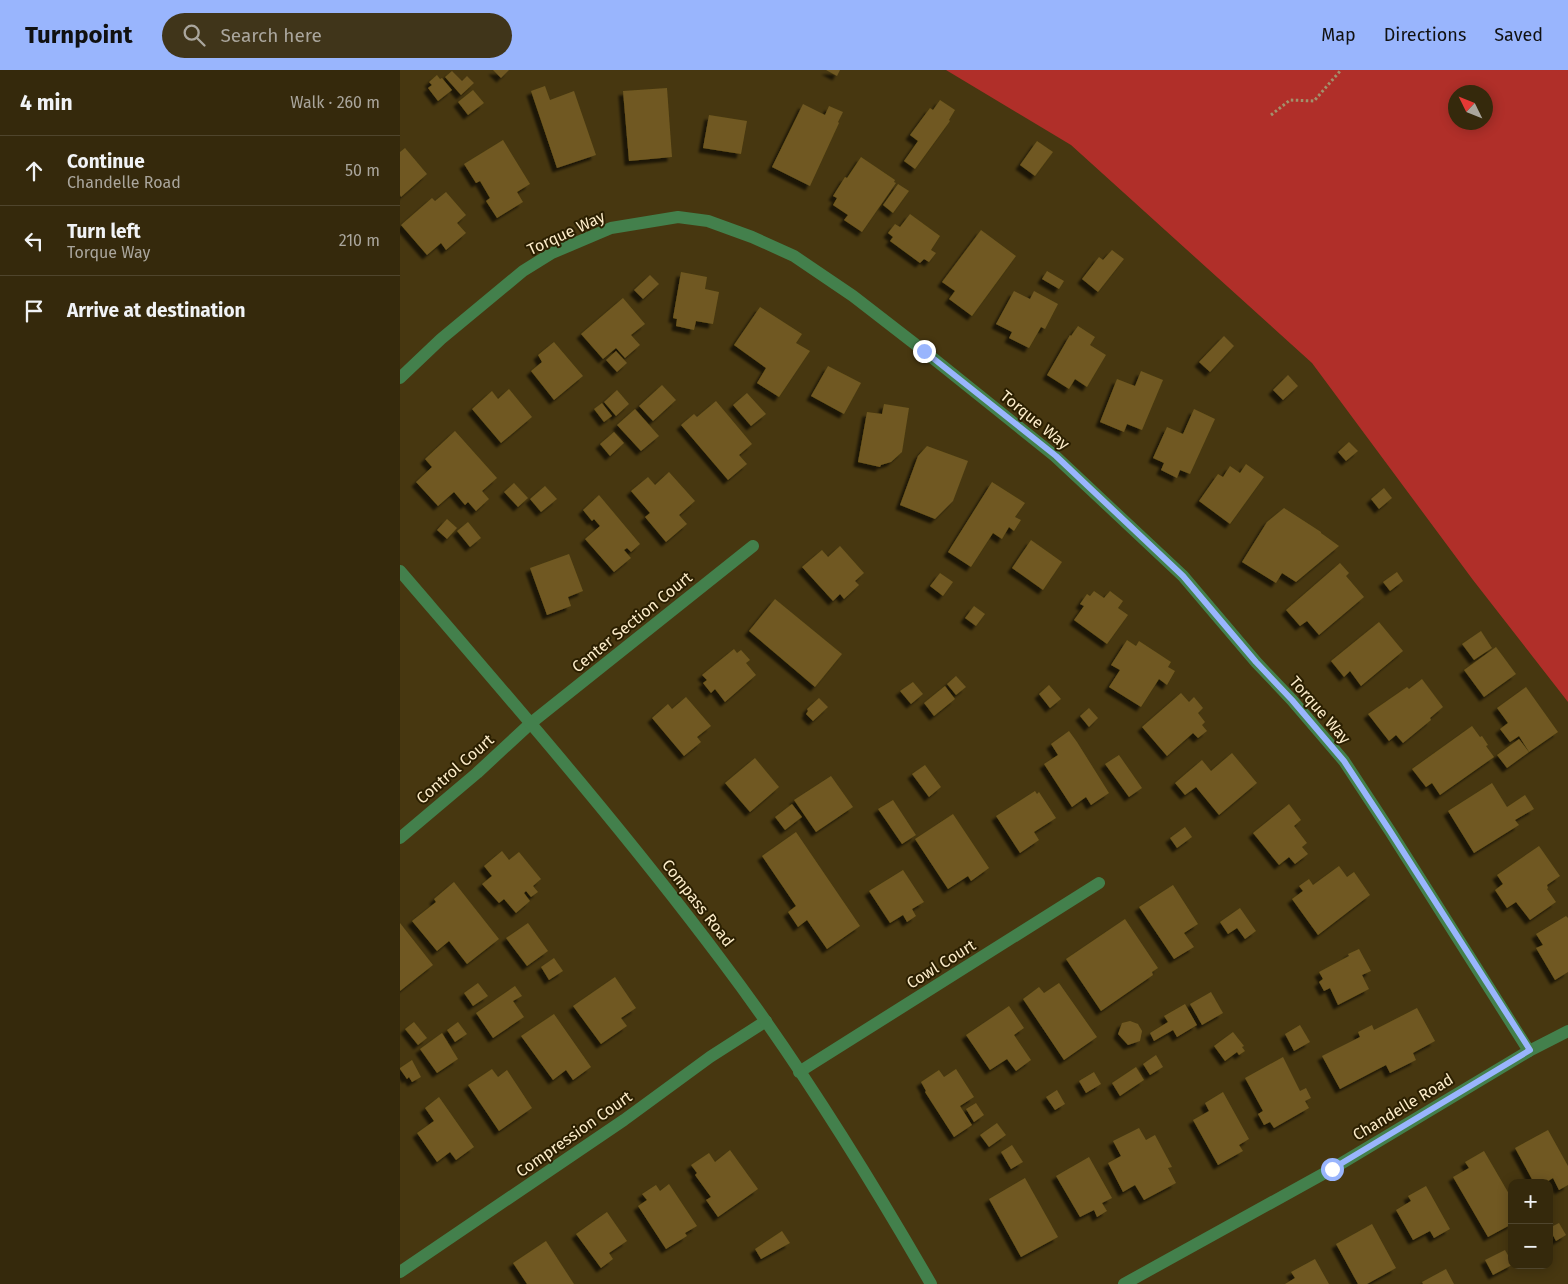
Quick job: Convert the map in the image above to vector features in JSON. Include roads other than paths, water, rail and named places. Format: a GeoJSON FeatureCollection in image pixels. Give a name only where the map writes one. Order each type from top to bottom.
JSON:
{"type":"FeatureCollection","features":[{"type":"Feature","properties":{"kind":"street","name":"Torque Way"},"geometry":{"type":"LineString","coordinates":[[400,378],[441,339],[522,271],[552,253],[611,228],[678,217],[708,221],[752,237],[794,256],[869,308],[1056,456],[1183,576],[1344,761],[1530,1050]]}},
{"type":"Feature","properties":{"kind":"street","name":"Center Section Court"},"geometry":{"type":"LineString","coordinates":[[531,723],[753,546]]}},
{"type":"Feature","properties":{"kind":"street","name":"Compass Road"},"geometry":{"type":"LineString","coordinates":[[400,571],[531,723],[658,876],[723,962],[766,1021],[836,1126],[903,1234],[931,1284]]}},
{"type":"Feature","properties":{"kind":"street","name":"Control Court"},"geometry":{"type":"LineString","coordinates":[[400,838],[531,723]]}},
{"type":"Feature","properties":{"kind":"street","name":"Cowl Court"},"geometry":{"type":"LineString","coordinates":[[800,1072],[1099,883]]}},
{"type":"Feature","properties":{"kind":"street","name":"Compression Court"},"geometry":{"type":"LineString","coordinates":[[400,1272],[600,1136],[710,1056],[766,1021]]}},
{"type":"Feature","properties":{"kind":"street","name":"Chandelle Road"},"geometry":{"type":"LineString","coordinates":[[1124,1284],[1332,1169],[1530,1050],[1568,1032]]}}]}
